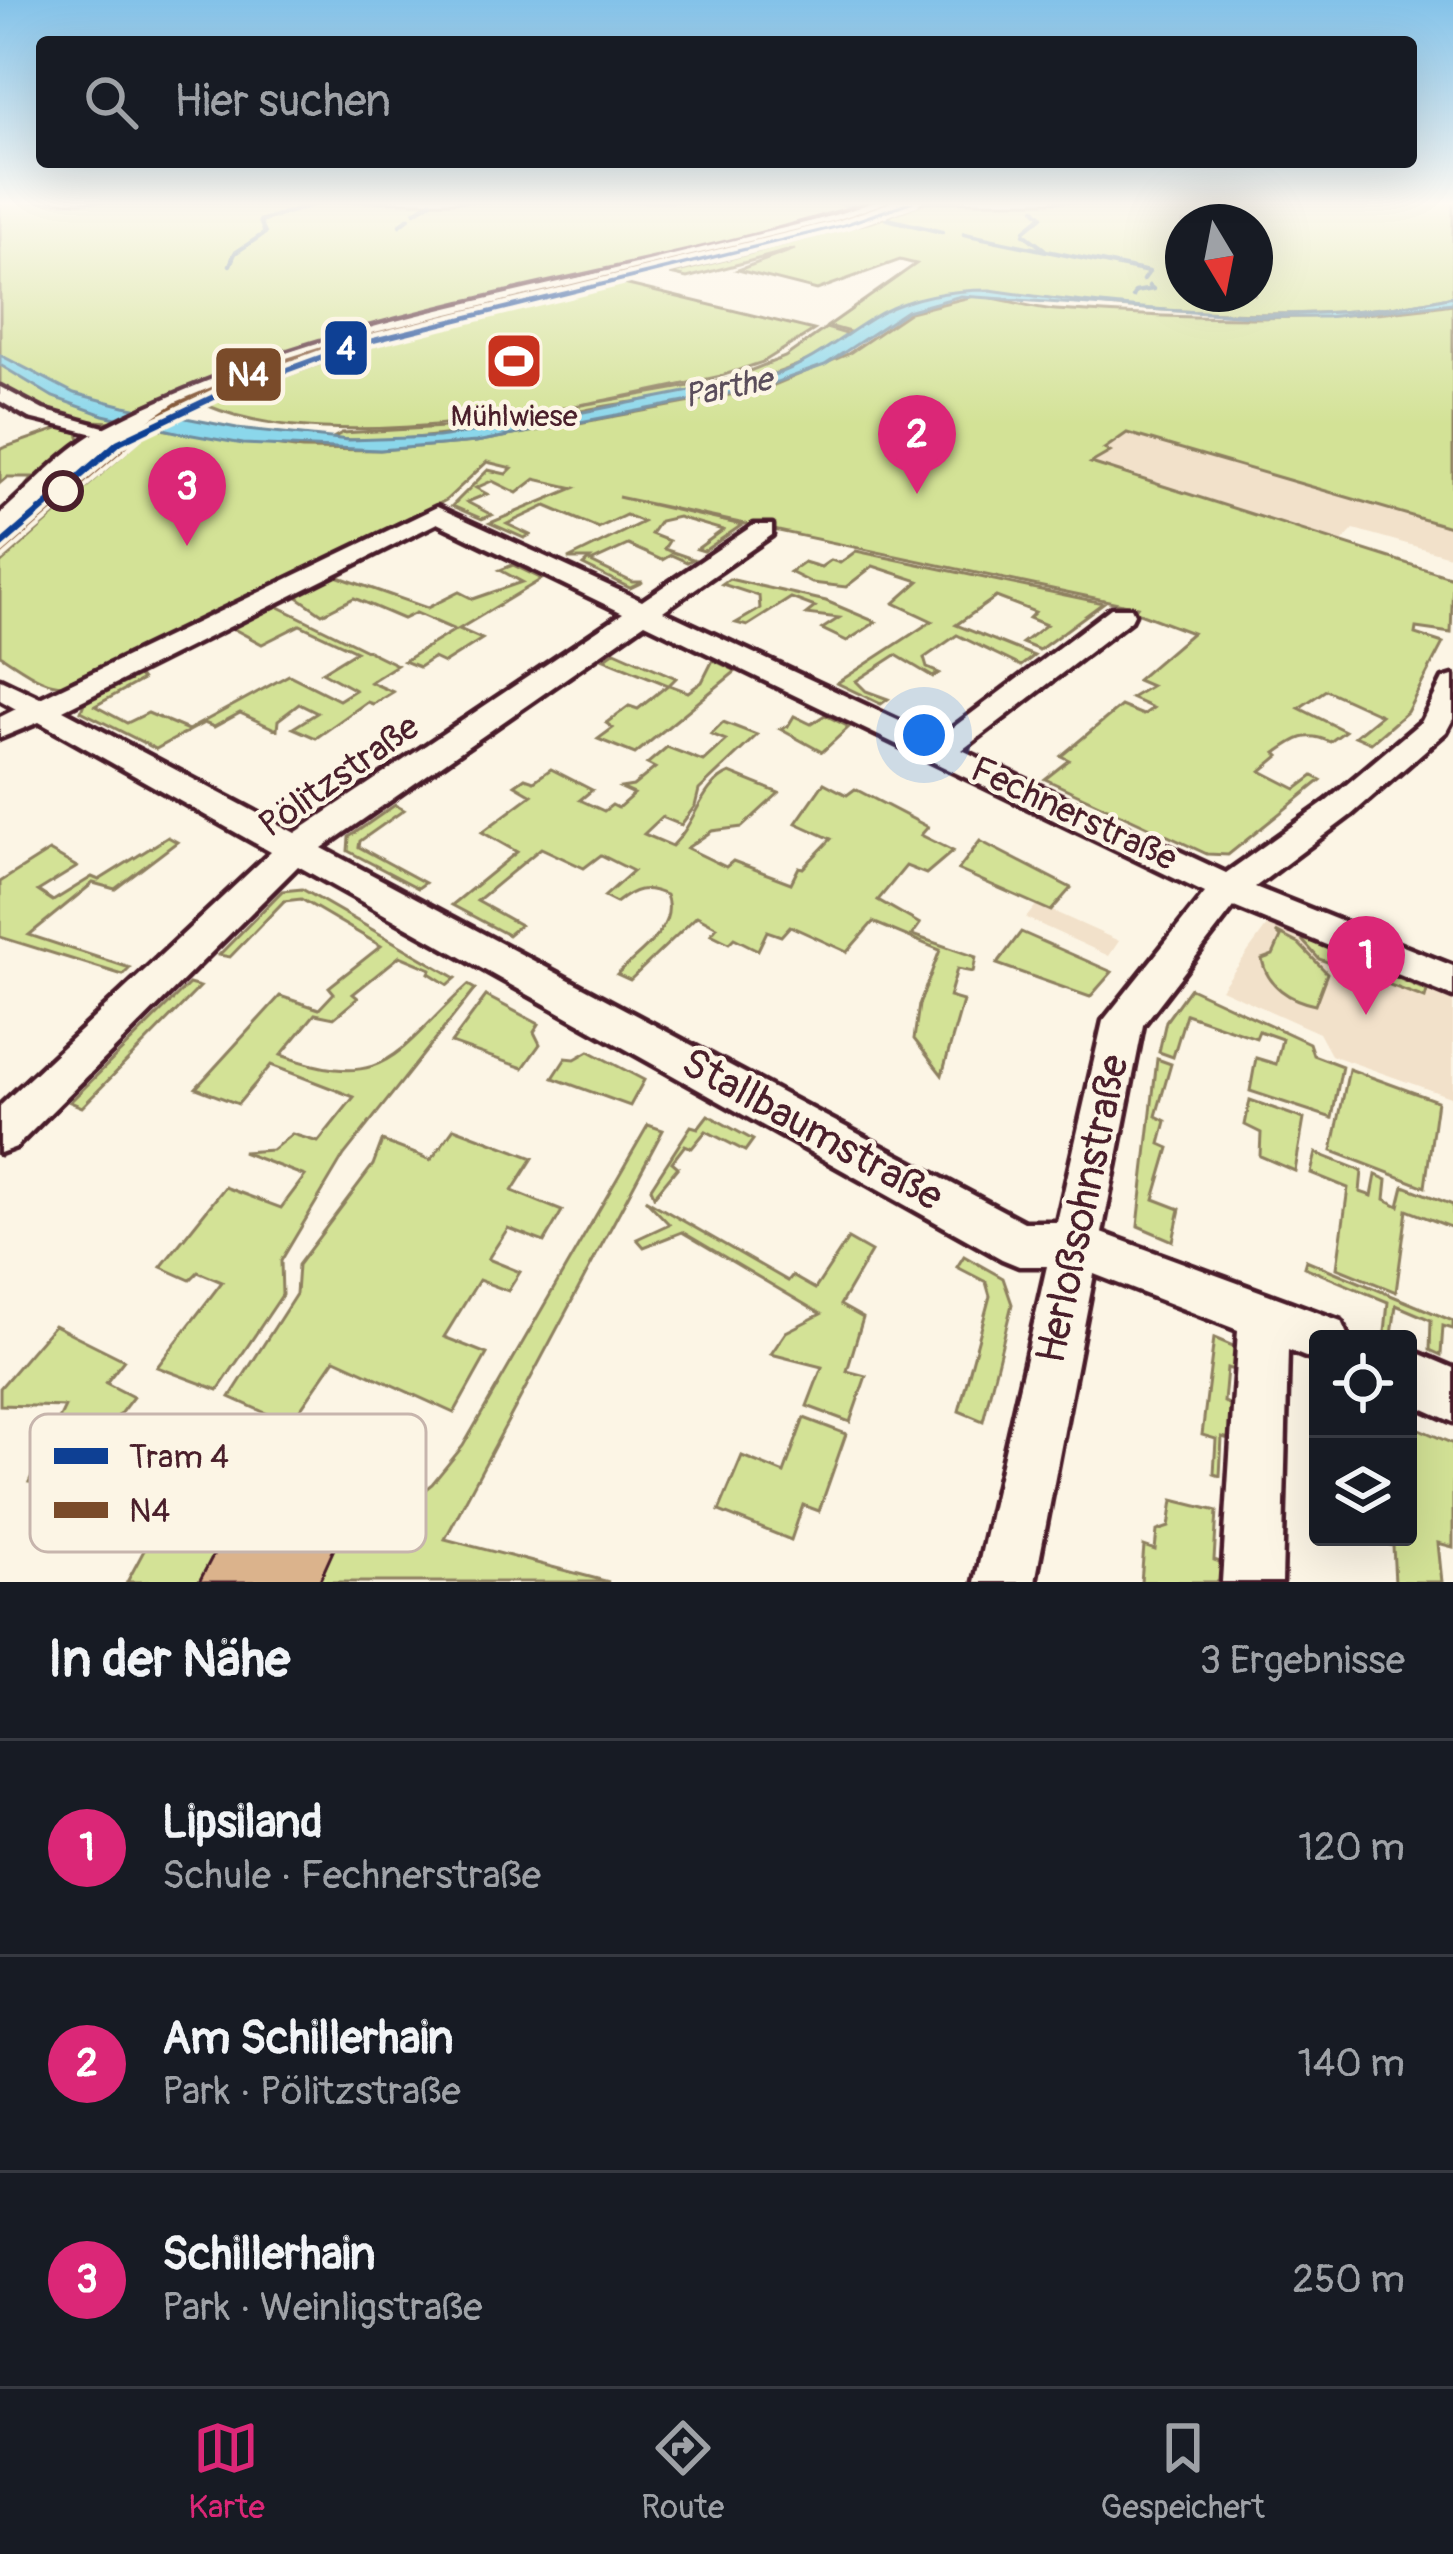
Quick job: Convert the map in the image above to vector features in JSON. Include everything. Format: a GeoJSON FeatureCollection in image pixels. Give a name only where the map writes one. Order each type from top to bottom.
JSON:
{"type":"FeatureCollection","features":[{"type":"Feature","properties":{"kind":"main road"},"geometry":{"type":"LineString","coordinates":[[0,531],[93,447],[263,368],[353,340],[615,276]]}},
{"type":"Feature","properties":{"kind":"main road"},"geometry":{"type":"LineString","coordinates":[[0,554],[151,418]]}},
{"type":"Feature","properties":{"kind":"street"},"geometry":{"type":"LineString","coordinates":[[0,393],[37,414],[151,418]]}},
{"type":"Feature","properties":{"kind":"street","name":"Fechnerstraße"},"geometry":{"type":"LineString","coordinates":[[39,709],[436,514],[1258,904],[1453,982]]}},
{"type":"Feature","properties":{"kind":"street","name":"Pölitzstraße"},"geometry":{"type":"LineString","coordinates":[[0,1134],[293,850],[649,612],[763,530]]}},
{"type":"Feature","properties":{"kind":"street"},"geometry":{"type":"LineString","coordinates":[[942,751],[1121,614]]}},
{"type":"Feature","properties":{"kind":"street","name":"Herloßsohnstraße"},"geometry":{"type":"LineString","coordinates":[[1005,1582],[1123,1022],[1230,888],[1339,808],[1436,725],[1453,685]]}},
{"type":"Feature","properties":{"kind":"street","name":"Stallbaumstraße"},"geometry":{"type":"LineString","coordinates":[[0,688],[1019,1244],[1074,1244],[1309,1333]]}},
{"type":"Feature","properties":{"kind":"street"},"geometry":{"type":"LineString","coordinates":[[0,729],[39,709]]}},
{"type":"Feature","properties":{"kind":"street"},"geometry":{"type":"LineString","coordinates":[[1252,1582],[1264,1313]]}},
{"type":"Feature","properties":{"kind":"street"},"geometry":{"type":"LineString","coordinates":[[1417,1379],[1453,1394]]}},
{"type":"Feature","properties":{"kind":"shaded area"},"geometry":{"type":"Polygon","coordinates":[[[1127,433],[1453,528],[1453,557],[1354,529],[1341,543],[1089,463],[1108,453],[1103,450],[1127,433]]]}},
{"type":"Feature","properties":{"kind":"shaded area"},"geometry":{"type":"Polygon","coordinates":[[[1037,904],[1119,941],[1109,956],[1026,918],[1037,904]]]}},
{"type":"Feature","properties":{"kind":"shaded area"},"geometry":{"type":"Polygon","coordinates":[[[1272,919],[1453,997],[1453,1098],[1331,1055],[1319,1033],[1221,989],[1272,919]]]}},
{"type":"Feature","properties":{"kind":"green space"},"geometry":{"type":"Polygon","coordinates":[[[0,276],[589,276],[345,337],[123,421],[75,419],[43,410],[0,388],[0,276]]]}},
{"type":"Feature","properties":{"kind":"green space"},"geometry":{"type":"Polygon","coordinates":[[[761,276],[856,276],[817,290],[761,276]]]}},
{"type":"Feature","properties":{"kind":"green space"},"geometry":{"type":"Polygon","coordinates":[[[899,276],[1165,276],[1165,310],[1021,295],[955,294],[888,313],[853,333],[828,326],[899,276]]]}},
{"type":"Feature","properties":{"kind":"green space"},"geometry":{"type":"Polygon","coordinates":[[[1273,276],[1453,276],[1453,296],[1414,304],[1251,314],[1211,312],[1273,312],[1273,276]]]}},
{"type":"Feature","properties":{"kind":"green space"},"geometry":{"type":"Polygon","coordinates":[[[620,283],[814,330],[763,362],[721,376],[602,401],[461,422],[321,428],[259,421],[206,405],[365,348],[620,283]]]}},
{"type":"Feature","properties":{"kind":"green space"},"geometry":{"type":"Polygon","coordinates":[[[974,296],[1056,310],[1205,317],[1354,315],[1453,304],[1453,528],[1127,433],[1104,449],[1110,452],[1091,463],[1453,578],[1451,633],[1416,628],[1415,634],[1443,643],[1407,712],[1371,743],[1355,736],[1381,715],[1326,690],[1299,708],[1345,731],[1330,742],[1302,738],[1276,753],[1279,756],[1261,771],[1296,789],[1313,776],[1321,780],[1228,855],[1207,854],[1045,779],[1069,760],[1061,756],[1121,706],[1143,715],[1153,708],[1131,698],[1151,686],[1137,680],[1192,633],[1134,611],[1137,607],[618,497],[742,525],[704,551],[697,549],[723,530],[678,517],[660,521],[651,534],[669,541],[664,549],[693,559],[687,562],[671,555],[662,560],[628,545],[591,562],[632,582],[643,582],[630,588],[583,565],[590,559],[568,559],[643,522],[626,515],[598,528],[546,506],[507,524],[530,535],[524,538],[490,523],[574,488],[535,479],[517,493],[492,481],[476,488],[487,494],[467,502],[492,515],[482,519],[452,506],[488,470],[506,474],[512,468],[487,462],[446,500],[420,514],[71,684],[43,681],[0,655],[0,564],[153,428],[302,449],[380,450],[476,442],[767,388],[848,354],[910,312],[974,296]]]}},
{"type":"Feature","properties":{"kind":"green space"},"geometry":{"type":"Polygon","coordinates":[[[826,328],[850,335],[792,367],[729,386],[465,432],[331,439],[342,433],[462,426],[729,379],[785,357],[826,328]]]}},
{"type":"Feature","properties":{"kind":"green space"},"geometry":{"type":"Polygon","coordinates":[[[63,427],[78,433],[82,444],[37,485],[27,484],[33,477],[7,477],[0,483],[0,449],[63,427]]]}},
{"type":"Feature","properties":{"kind":"green space"},"geometry":{"type":"Polygon","coordinates":[[[856,551],[1103,603],[1039,650],[1022,643],[1046,625],[1029,618],[1035,612],[996,597],[956,625],[1034,656],[1021,666],[957,635],[924,658],[927,668],[939,673],[933,677],[896,655],[856,681],[866,691],[888,699],[881,704],[837,683],[932,621],[894,603],[919,581],[873,566],[846,587],[812,583],[790,572],[804,562],[821,567],[831,560],[840,563],[856,551]]]}},
{"type":"Feature","properties":{"kind":"green space"},"geometry":{"type":"Polygon","coordinates":[[[513,565],[542,579],[459,629],[482,639],[444,663],[433,658],[419,667],[404,661],[455,630],[416,613],[403,619],[354,598],[322,614],[296,596],[336,576],[427,608],[459,592],[473,599],[522,582],[500,570],[513,565]]]}},
{"type":"Feature","properties":{"kind":"green space"},"geometry":{"type":"Polygon","coordinates":[[[729,579],[826,601],[876,622],[847,641],[822,629],[839,618],[806,614],[815,607],[791,598],[747,626],[736,623],[760,609],[759,596],[722,584],[729,579]]]}},
{"type":"Feature","properties":{"kind":"green space"},"geometry":{"type":"Polygon","coordinates":[[[277,606],[397,665],[370,682],[393,692],[373,704],[367,702],[316,738],[293,728],[317,713],[299,704],[278,720],[277,730],[240,713],[214,727],[204,723],[156,749],[81,711],[84,703],[139,676],[142,680],[95,706],[127,723],[148,713],[188,730],[289,675],[339,700],[355,690],[322,672],[356,651],[300,625],[262,644],[232,628],[277,606]]]}},
{"type":"Feature","properties":{"kind":"green space"},"geometry":{"type":"Polygon","coordinates":[[[615,651],[676,678],[669,685],[688,692],[702,682],[713,660],[736,671],[635,754],[598,739],[613,728],[606,723],[629,706],[638,709],[668,685],[604,659],[615,651]]]}},
{"type":"Feature","properties":{"kind":"green space"},"geometry":{"type":"Polygon","coordinates":[[[825,715],[849,727],[822,752],[780,729],[794,716],[811,724],[825,715]]]}},
{"type":"Feature","properties":{"kind":"green space"},"geometry":{"type":"Polygon","coordinates":[[[723,722],[757,735],[699,790],[695,806],[681,825],[662,817],[644,834],[672,846],[712,786],[730,773],[779,793],[742,827],[712,831],[687,848],[726,867],[733,861],[791,883],[799,867],[831,839],[796,823],[824,783],[847,795],[855,789],[928,827],[921,835],[953,851],[926,874],[906,866],[878,900],[920,924],[912,935],[976,957],[973,972],[957,969],[949,997],[963,1001],[942,1075],[914,1039],[919,1005],[940,950],[873,922],[847,952],[790,926],[781,936],[767,931],[758,950],[734,938],[729,943],[711,934],[717,927],[697,916],[630,980],[617,974],[662,929],[667,918],[666,895],[640,890],[616,903],[604,897],[633,871],[601,855],[584,868],[541,848],[477,901],[520,925],[508,935],[452,905],[517,852],[482,832],[532,795],[515,785],[525,778],[534,781],[551,769],[592,790],[580,800],[604,811],[612,805],[618,808],[634,794],[621,788],[633,786],[655,768],[647,764],[667,747],[703,761],[726,740],[711,734],[723,722]]]}},
{"type":"Feature","properties":{"kind":"green space"},"geometry":{"type":"Polygon","coordinates":[[[395,805],[404,810],[360,841],[359,847],[425,883],[418,888],[348,851],[349,837],[395,805]]]}},
{"type":"Feature","properties":{"kind":"green space"},"geometry":{"type":"Polygon","coordinates":[[[168,837],[177,842],[115,889],[93,883],[29,935],[130,968],[123,975],[0,937],[0,882],[49,851],[77,867],[38,891],[53,901],[92,877],[99,880],[168,837]]]}},
{"type":"Feature","properties":{"kind":"green space"},"geometry":{"type":"Polygon","coordinates":[[[980,841],[1071,888],[1051,911],[958,870],[980,841]]]}},
{"type":"Feature","properties":{"kind":"green space"},"geometry":{"type":"Polygon","coordinates":[[[302,889],[456,978],[448,985],[429,973],[431,969],[400,956],[353,994],[358,998],[334,1018],[315,1014],[281,1055],[345,1070],[368,1067],[405,1046],[468,985],[475,989],[344,1155],[281,1261],[282,1295],[218,1390],[157,1367],[222,1282],[198,1272],[190,1280],[161,1267],[225,1187],[281,1208],[305,1176],[242,1152],[272,1150],[292,1134],[318,1142],[354,1097],[271,1065],[238,1104],[196,1088],[280,996],[319,1009],[334,993],[329,987],[381,946],[301,899],[284,901],[230,957],[219,955],[282,891],[302,889]]]}},
{"type":"Feature","properties":{"kind":"green space"},"geometry":{"type":"Polygon","coordinates":[[[1021,932],[1112,972],[1090,997],[997,964],[1021,932]]]}},
{"type":"Feature","properties":{"kind":"green space"},"geometry":{"type":"Polygon","coordinates":[[[1276,932],[1299,944],[1327,973],[1315,1005],[1297,1000],[1269,977],[1262,959],[1273,955],[1281,937],[1276,932]]]}},
{"type":"Feature","properties":{"kind":"green space"},"geometry":{"type":"Polygon","coordinates":[[[1308,938],[1427,991],[1425,998],[1319,959],[1303,941],[1308,938]]]}},
{"type":"Feature","properties":{"kind":"green space"},"geometry":{"type":"Polygon","coordinates":[[[189,984],[200,987],[82,1107],[70,1102],[189,984]]]}},
{"type":"Feature","properties":{"kind":"green space"},"geometry":{"type":"Polygon","coordinates":[[[1190,988],[1309,1043],[1313,1055],[1342,1066],[1332,1118],[1250,1091],[1256,1058],[1276,1064],[1282,1039],[1259,1031],[1256,1038],[1186,1014],[1173,1057],[1159,1052],[1166,1021],[1190,988]]]}},
{"type":"Feature","properties":{"kind":"green space"},"geometry":{"type":"Polygon","coordinates":[[[486,996],[539,1024],[534,1032],[540,1044],[523,1068],[451,1043],[486,996]]]}},
{"type":"Feature","properties":{"kind":"green space"},"geometry":{"type":"Polygon","coordinates":[[[589,1051],[644,1080],[630,1106],[553,1078],[566,1058],[589,1051]]]}},
{"type":"Feature","properties":{"kind":"green space"},"geometry":{"type":"Polygon","coordinates":[[[1157,1059],[1171,1064],[1156,1116],[1166,1121],[1160,1144],[1169,1148],[1154,1199],[1180,1209],[1173,1241],[1138,1226],[1157,1059]]]}},
{"type":"Feature","properties":{"kind":"green space"},"geometry":{"type":"Polygon","coordinates":[[[1349,1069],[1437,1101],[1425,1187],[1332,1151],[1349,1069]]]}},
{"type":"Feature","properties":{"kind":"green space"},"geometry":{"type":"Polygon","coordinates":[[[1250,1100],[1304,1119],[1295,1171],[1260,1156],[1261,1133],[1245,1125],[1250,1100]]]}},
{"type":"Feature","properties":{"kind":"green space"},"geometry":{"type":"Polygon","coordinates":[[[708,1115],[753,1140],[745,1151],[706,1131],[692,1148],[685,1145],[672,1162],[678,1167],[654,1196],[651,1188],[691,1126],[698,1128],[708,1115]]]}},
{"type":"Feature","properties":{"kind":"green space"},"geometry":{"type":"Polygon","coordinates":[[[648,1125],[663,1130],[445,1539],[609,1582],[319,1582],[332,1552],[426,1552],[426,1489],[463,1446],[648,1125]]]}},
{"type":"Feature","properties":{"kind":"green space"},"geometry":{"type":"Polygon","coordinates":[[[454,1128],[533,1158],[512,1191],[562,1211],[544,1242],[508,1228],[488,1259],[520,1272],[508,1291],[479,1280],[444,1337],[487,1354],[454,1413],[335,1359],[297,1414],[268,1414],[230,1397],[296,1294],[298,1265],[373,1165],[382,1141],[431,1160],[454,1128]]]}},
{"type":"Feature","properties":{"kind":"green space"},"geometry":{"type":"Polygon","coordinates":[[[1316,1153],[1362,1171],[1360,1192],[1372,1196],[1376,1175],[1387,1180],[1385,1199],[1399,1206],[1404,1186],[1453,1205],[1453,1228],[1407,1210],[1396,1292],[1337,1268],[1348,1188],[1311,1173],[1316,1153]]]}},
{"type":"Feature","properties":{"kind":"green space"},"geometry":{"type":"Polygon","coordinates":[[[645,1199],[788,1281],[792,1276],[815,1289],[848,1239],[871,1252],[840,1305],[863,1318],[847,1371],[866,1376],[850,1422],[807,1406],[822,1367],[771,1354],[786,1332],[821,1314],[682,1232],[644,1247],[637,1239],[669,1224],[645,1199]]]}},
{"type":"Feature","properties":{"kind":"green space"},"geometry":{"type":"Polygon","coordinates":[[[964,1256],[1003,1278],[1012,1304],[983,1421],[959,1411],[990,1296],[986,1282],[957,1267],[964,1256]]]}},
{"type":"Feature","properties":{"kind":"green space"},"geometry":{"type":"Polygon","coordinates":[[[1306,1260],[1453,1321],[1453,1329],[1443,1326],[1441,1355],[1430,1350],[1431,1320],[1396,1305],[1393,1330],[1385,1330],[1388,1302],[1304,1267],[1306,1260]]]}},
{"type":"Feature","properties":{"kind":"green space"},"geometry":{"type":"Polygon","coordinates":[[[54,1325],[124,1360],[106,1383],[133,1397],[120,1414],[62,1414],[65,1407],[0,1405],[0,1388],[54,1325]]]}},
{"type":"Feature","properties":{"kind":"green space"},"geometry":{"type":"Polygon","coordinates":[[[1214,1338],[1245,1351],[1244,1373],[1227,1368],[1224,1402],[1242,1409],[1240,1442],[1222,1437],[1220,1476],[1214,1474],[1216,1439],[1202,1435],[1214,1338]]]}},
{"type":"Feature","properties":{"kind":"green space"},"geometry":{"type":"Polygon","coordinates":[[[804,1418],[846,1434],[819,1511],[803,1505],[791,1540],[719,1511],[742,1456],[784,1473],[804,1418]]]}},
{"type":"Feature","properties":{"kind":"green space"},"geometry":{"type":"Polygon","coordinates":[[[1417,1428],[1453,1444],[1453,1547],[1438,1543],[1442,1582],[1395,1582],[1393,1546],[1417,1546],[1417,1428]]]}},
{"type":"Feature","properties":{"kind":"green space"},"geometry":{"type":"Polygon","coordinates":[[[1173,1500],[1217,1511],[1214,1560],[1234,1567],[1233,1582],[1141,1582],[1144,1546],[1155,1550],[1157,1531],[1169,1527],[1173,1500]]]}},
{"type":"Feature","properties":{"kind":"green space"},"geometry":{"type":"Polygon","coordinates":[[[143,1552],[215,1552],[199,1582],[127,1582],[143,1552]]]}},
{"type":"Feature","properties":{"kind":"water","name":"Parthe"},"geometry":{"type":"Polygon","coordinates":[[[990,290],[1158,310],[961,296],[907,311],[825,365],[763,387],[476,442],[380,450],[243,444],[181,433],[103,415],[53,397],[0,365],[0,355],[74,393],[237,428],[349,440],[438,437],[777,374],[894,307],[934,295],[990,290]]]}},
{"type":"Feature","properties":{"kind":"water"},"geometry":{"type":"Polygon","coordinates":[[[1453,296],[1453,303],[1326,317],[1193,312],[1340,312],[1453,296]]]}},
{"type":"Feature","properties":{"kind":"building"},"geometry":{"type":"Polygon","coordinates":[[[215,1552],[332,1552],[319,1582],[199,1582],[215,1552]]]}},
{"type":"Feature","properties":{"kind":"waterway"},"geometry":{"type":"LineString","coordinates":[[1143,280],[1146,276]]}},
{"type":"Feature","properties":{"kind":"waterway"},"geometry":{"type":"LineString","coordinates":[[1133,297],[1135,292],[1153,289],[1149,286]]}},
{"type":"Feature","properties":{"kind":"tram line","name":"4"},"geometry":{"type":"LineString","coordinates":[[0,547],[119,442],[218,395],[355,345],[637,276]]}},
{"type":"Feature","properties":{"kind":"transit line","name":"N4"},"geometry":{"type":"LineString","coordinates":[[0,554],[146,426],[179,404],[264,368],[353,340],[615,276]]}},
{"type":"Feature","properties":{"kind":"place","name":"Mühlwiese"},"geometry":{"type":"Point","coordinates":[514,361]}},
{"type":"Feature","properties":{"kind":"place","name":"Am Schillerhain"},"geometry":{"type":"Point","coordinates":[917,494]}},
{"type":"Feature","properties":{"kind":"place","name":"Schillerhain"},"geometry":{"type":"Point","coordinates":[187,546]}},
{"type":"Feature","properties":{"kind":"place","name":"Lipsiland"},"geometry":{"type":"Point","coordinates":[1366,1015]}}]}
